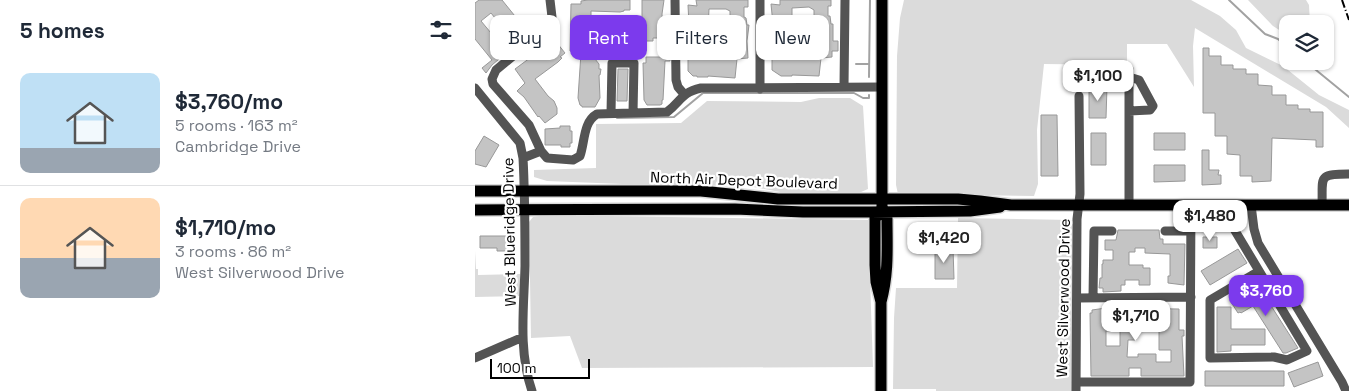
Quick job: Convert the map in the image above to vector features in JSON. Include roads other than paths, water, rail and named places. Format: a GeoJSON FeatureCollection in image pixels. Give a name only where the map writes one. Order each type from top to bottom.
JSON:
{"type":"FeatureCollection","features":[{"type":"Feature","properties":{"kind":"main road"},"geometry":{"type":"LineString","coordinates":[[881,391],[881,302],[875,265],[875,218],[882,212],[882,0]]}},
{"type":"Feature","properties":{"kind":"main road"},"geometry":{"type":"LineString","coordinates":[[478,191],[501,210]]}},
{"type":"Feature","properties":{"kind":"main road","name":"North Air Depot Boulevard"},"geometry":{"type":"LineString","coordinates":[[478,191],[701,191],[778,199],[882,198],[980,200],[1011,205],[1349,205]]}},
{"type":"Feature","properties":{"kind":"main road"},"geometry":{"type":"LineString","coordinates":[[701,191],[701,209]]}},
{"type":"Feature","properties":{"kind":"main road","name":"North Air Depot Boulevard"},"geometry":{"type":"LineString","coordinates":[[475,210],[742,209],[803,212],[882,212],[975,210],[1011,205]]}},
{"type":"Feature","properties":{"kind":"street"},"geometry":{"type":"LineString","coordinates":[[549,0],[552,17],[548,27],[496,70],[492,79],[493,84],[529,125],[541,151],[547,158],[573,160],[580,156],[587,126],[591,117],[597,114],[667,112],[674,107],[684,94],[701,88],[882,87]]}},
{"type":"Feature","properties":{"kind":"street"},"geometry":{"type":"LineString","coordinates":[[675,0],[676,80],[678,87],[684,94]]}},
{"type":"Feature","properties":{"kind":"street"},"geometry":{"type":"LineString","coordinates":[[760,0],[760,88]]}},
{"type":"Feature","properties":{"kind":"street"},"geometry":{"type":"LineString","coordinates":[[844,87],[845,0]]}},
{"type":"Feature","properties":{"kind":"street"},"geometry":{"type":"LineString","coordinates":[[611,113],[612,64],[634,63],[633,113]]}},
{"type":"Feature","properties":{"kind":"street"},"geometry":{"type":"LineString","coordinates":[[1129,112],[1150,110],[1153,106],[1139,80],[1129,73],[1129,112],[1129,206]]}},
{"type":"Feature","properties":{"kind":"street","name":"West Blueridge Drive"},"geometry":{"type":"LineString","coordinates":[[475,88],[507,126],[520,145],[523,158],[525,264],[523,337],[526,375],[532,391]]}},
{"type":"Feature","properties":{"kind":"street","name":"West Silverwood Drive"},"geometry":{"type":"LineString","coordinates":[[1076,387],[1079,96]]}},
{"type":"Feature","properties":{"kind":"street"},"geometry":{"type":"LineString","coordinates":[[520,145],[535,136]]}},
{"type":"Feature","properties":{"kind":"street"},"geometry":{"type":"LineString","coordinates":[[523,158],[541,151]]}},
{"type":"Feature","properties":{"kind":"street"},"geometry":{"type":"LineString","coordinates":[[1322,205],[1323,181],[1325,177],[1331,174],[1348,174]]}},
{"type":"Feature","properties":{"kind":"street"},"geometry":{"type":"LineString","coordinates":[[1076,387],[1190,382],[1191,205]]}},
{"type":"Feature","properties":{"kind":"street"},"geometry":{"type":"LineString","coordinates":[[1210,205],[1210,224],[1231,224],[1307,351],[1287,360],[1274,357],[1210,358],[1210,300],[1259,271]]}},
{"type":"Feature","properties":{"kind":"street"},"geometry":{"type":"LineString","coordinates":[[1251,205],[1258,243],[1346,391]]}},
{"type":"Feature","properties":{"kind":"street"},"geometry":{"type":"LineString","coordinates":[[1093,298],[1094,231],[1112,231]]}},
{"type":"Feature","properties":{"kind":"street"},"geometry":{"type":"LineString","coordinates":[[1165,231],[1191,231]]}},
{"type":"Feature","properties":{"kind":"street"},"geometry":{"type":"LineString","coordinates":[[1077,298],[1191,297]]}},
{"type":"Feature","properties":{"kind":"street"},"geometry":{"type":"LineString","coordinates":[[475,358],[523,337]]}},
{"type":"Feature","properties":{"kind":"waterway"},"geometry":{"type":"LineString","coordinates":[[869,77],[870,0]]}},
{"type":"Feature","properties":{"kind":"waterway"},"geometry":{"type":"LineString","coordinates":[[1229,0],[1265,34],[1279,40]]}},
{"type":"Feature","properties":{"kind":"waterway"},"geometry":{"type":"LineString","coordinates":[[856,64],[868,64]]}},
{"type":"Feature","properties":{"kind":"waterway"},"geometry":{"type":"LineString","coordinates":[[1316,70],[1349,97]]}},
{"type":"Feature","properties":{"kind":"waterway"},"geometry":{"type":"LineString","coordinates":[[617,118],[674,117],[703,93],[854,93],[863,98],[869,98],[869,95]]}},
{"type":"Feature","properties":{"kind":"railway"},"geometry":{"type":"LineString","coordinates":[[1342,0],[1349,20]]}}]}
